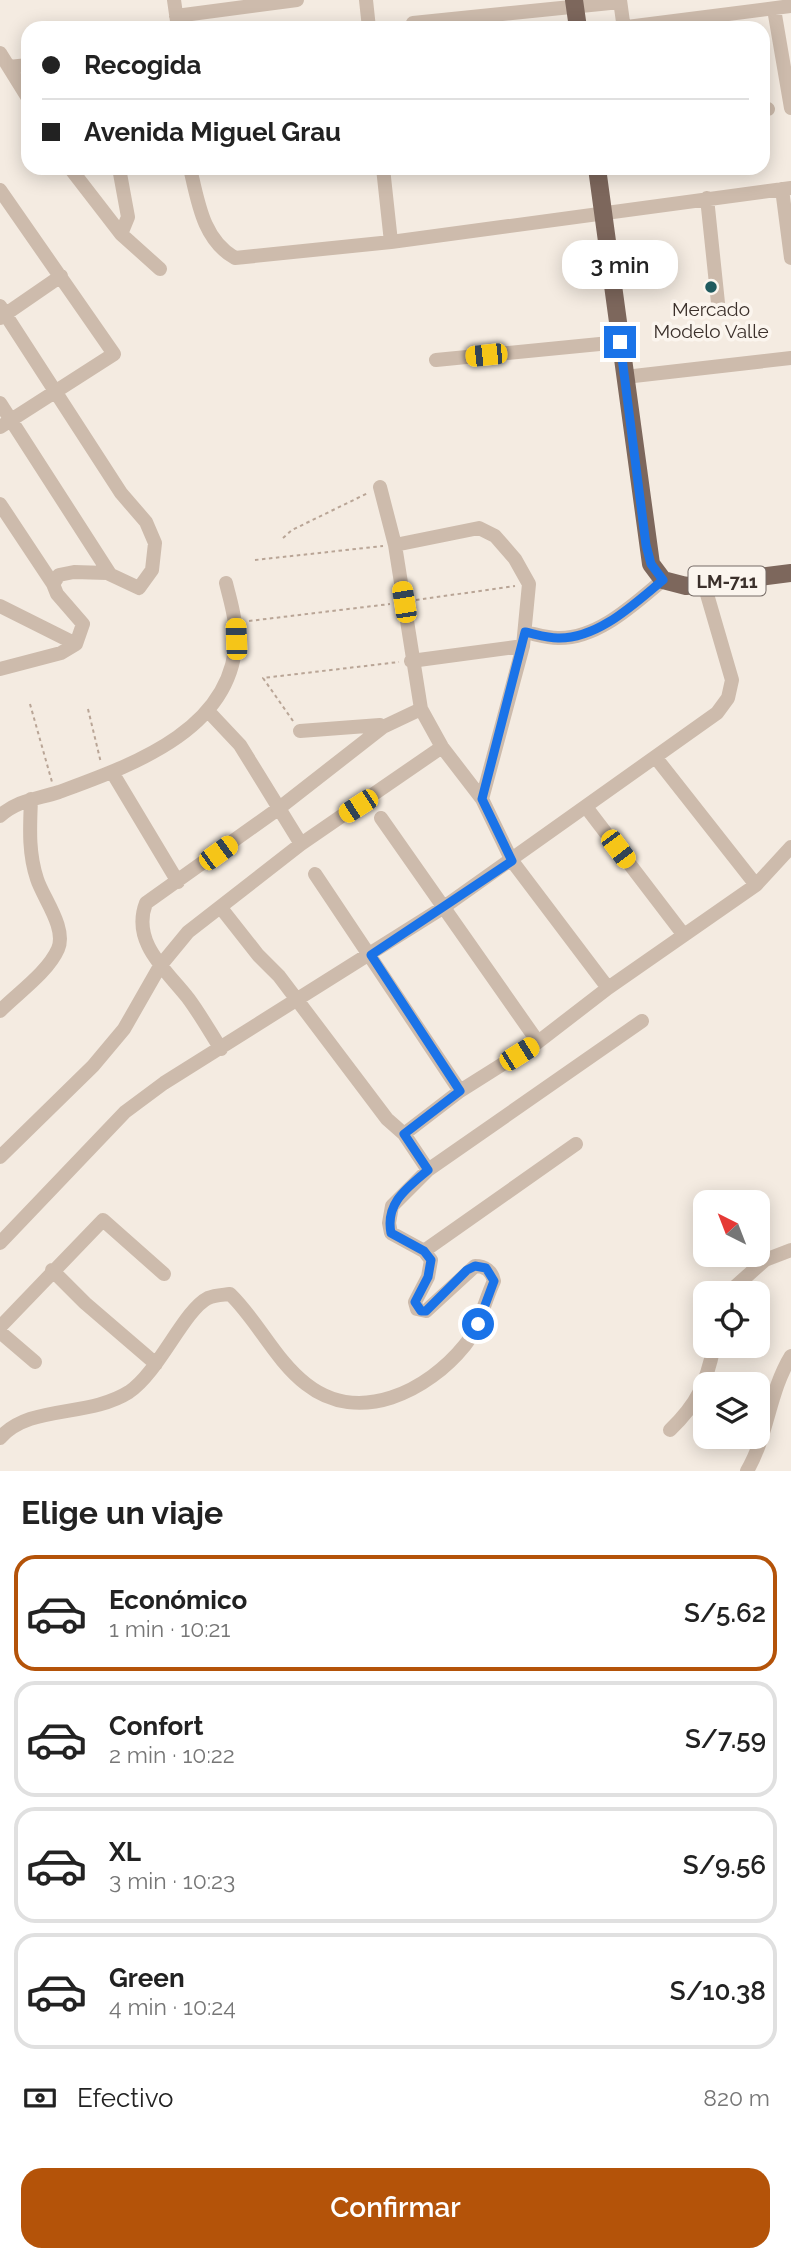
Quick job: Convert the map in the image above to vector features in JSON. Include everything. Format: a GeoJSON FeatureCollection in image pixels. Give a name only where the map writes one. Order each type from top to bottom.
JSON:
{"type":"FeatureCollection","features":[{"type":"Feature","properties":{"kind":"main road"},"geometry":{"type":"LineString","coordinates":[[574,3],[577,21]]}},
{"type":"Feature","properties":{"kind":"main road","name":"LM-711"},"geometry":{"type":"LineString","coordinates":[[598,175],[646,545],[651,564],[663,580],[686,586],[791,573]]}},
{"type":"Feature","properties":{"kind":"street"},"geometry":{"type":"LineString","coordinates":[[174,0],[177,21]]}},
{"type":"Feature","properties":{"kind":"street"},"geometry":{"type":"LineString","coordinates":[[182,21],[297,0]]}},
{"type":"Feature","properties":{"kind":"street"},"geometry":{"type":"LineString","coordinates":[[366,0],[368,21]]}},
{"type":"Feature","properties":{"kind":"street"},"geometry":{"type":"LineString","coordinates":[[429,21],[574,3],[620,1],[622,21]]}},
{"type":"Feature","properties":{"kind":"street"},"geometry":{"type":"LineString","coordinates":[[676,21],[791,6]]}},
{"type":"Feature","properties":{"kind":"street"},"geometry":{"type":"LineString","coordinates":[[774,9],[791,108]]}},
{"type":"Feature","properties":{"kind":"street"},"geometry":{"type":"LineString","coordinates":[[0,53],[21,87]]}},
{"type":"Feature","properties":{"kind":"street"},"geometry":{"type":"LineString","coordinates":[[9,67],[21,66]]}},
{"type":"Feature","properties":{"kind":"street"},"geometry":{"type":"LineString","coordinates":[[75,175],[121,234],[160,269]]}},
{"type":"Feature","properties":{"kind":"street"},"geometry":{"type":"LineString","coordinates":[[120,175],[128,217],[121,234]]}},
{"type":"Feature","properties":{"kind":"street"},"geometry":{"type":"LineString","coordinates":[[192,175],[208,233],[218,249],[234,258],[391,242],[603,211],[787,189],[791,258]]}},
{"type":"Feature","properties":{"kind":"street"},"geometry":{"type":"LineString","coordinates":[[384,175],[391,242]]}},
{"type":"Feature","properties":{"kind":"street"},"geometry":{"type":"LineString","coordinates":[[0,190],[114,354],[6,424]]}},
{"type":"Feature","properties":{"kind":"street"},"geometry":{"type":"LineString","coordinates":[[707,198],[718,303]]}},
{"type":"Feature","properties":{"kind":"street"},"geometry":{"type":"LineString","coordinates":[[53,584],[59,575],[74,572],[110,574],[139,588],[152,570],[155,543],[146,522],[121,494],[2,313],[61,276]]}},
{"type":"Feature","properties":{"kind":"street"},"geometry":{"type":"LineString","coordinates":[[436,360],[620,342]]}},
{"type":"Feature","properties":{"kind":"street"},"geometry":{"type":"LineString","coordinates":[[625,377],[791,358]]}},
{"type":"Feature","properties":{"kind":"street"},"geometry":{"type":"LineString","coordinates":[[0,403],[6,424],[110,574]]}},
{"type":"Feature","properties":{"kind":"street"},"geometry":{"type":"LineString","coordinates":[[380,487],[395,545],[411,661],[421,709],[442,747],[482,799],[512,861],[608,988]]}},
{"type":"Feature","properties":{"kind":"street"},"geometry":{"type":"LineString","coordinates":[[0,504],[57,594],[83,624],[76,644],[61,653],[0,669]]}},
{"type":"Feature","properties":{"kind":"street"},"geometry":{"type":"LineString","coordinates":[[395,545],[479,527],[495,536],[515,559],[529,584],[524,639],[482,799]]}},
{"type":"Feature","properties":{"kind":"street"},"geometry":{"type":"LineString","coordinates":[[411,661],[524,639],[578,636],[624,612],[663,580]]}},
{"type":"Feature","properties":{"kind":"street"},"geometry":{"type":"LineString","coordinates":[[0,816],[30,799],[55,793],[108,773],[179,736],[208,711],[224,688],[236,639],[226,583]]}},
{"type":"Feature","properties":{"kind":"street"},"geometry":{"type":"LineString","coordinates":[[3,1234],[125,1112],[164,1083],[444,907],[717,713],[727,698],[732,680],[704,584]]}},
{"type":"Feature","properties":{"kind":"street"},"geometry":{"type":"LineString","coordinates":[[0,606],[76,644]]}},
{"type":"Feature","properties":{"kind":"street"},"geometry":{"type":"LineString","coordinates":[[221,1049],[188,999],[160,966],[142,930],[140,918],[146,903],[278,808],[383,727],[421,709]]}},
{"type":"Feature","properties":{"kind":"street"},"geometry":{"type":"LineString","coordinates":[[208,711],[240,745],[301,844]]}},
{"type":"Feature","properties":{"kind":"street"},"geometry":{"type":"LineString","coordinates":[[300,731],[380,725],[383,727]]}},
{"type":"Feature","properties":{"kind":"street"},"geometry":{"type":"LineString","coordinates":[[0,1157],[93,1066],[124,1028],[160,966],[188,932],[301,844],[442,747]]}},
{"type":"Feature","properties":{"kind":"street"},"geometry":{"type":"LineString","coordinates":[[656,758],[756,884]]}},
{"type":"Feature","properties":{"kind":"street"},"geometry":{"type":"LineString","coordinates":[[108,773],[177,882]]}},
{"type":"Feature","properties":{"kind":"street"},"geometry":{"type":"LineString","coordinates":[[0,1011],[51,960],[60,946],[60,933],[37,880],[29,848],[30,799]]}},
{"type":"Feature","properties":{"kind":"street"},"geometry":{"type":"LineString","coordinates":[[586,807],[683,934]]}},
{"type":"Feature","properties":{"kind":"street"},"geometry":{"type":"LineString","coordinates":[[381,818],[538,1042]]}},
{"type":"Feature","properties":{"kind":"street"},"geometry":{"type":"LineString","coordinates":[[404,1134],[460,1091],[538,1042],[608,988],[756,884],[791,846]]}},
{"type":"Feature","properties":{"kind":"street"},"geometry":{"type":"LineString","coordinates":[[315,874],[460,1091]]}},
{"type":"Feature","properties":{"kind":"street"},"geometry":{"type":"LineString","coordinates":[[221,908],[297,1000],[387,1119],[404,1134],[428,1170]]}},
{"type":"Feature","properties":{"kind":"street"},"geometry":{"type":"LineString","coordinates":[[0,1437],[23,1419],[102,1405],[130,1391],[156,1364],[206,1299],[230,1294],[263,1331],[289,1369],[307,1385],[329,1398],[357,1404],[404,1394],[432,1377],[465,1344],[478,1324],[494,1281],[486,1268],[475,1266],[426,1311],[421,1311],[415,1302],[432,1265],[424,1251],[391,1233],[389,1223],[392,1206],[428,1170],[642,1021]]}},
{"type":"Feature","properties":{"kind":"street"},"geometry":{"type":"LineString","coordinates":[[424,1251],[576,1144]]}},
{"type":"Feature","properties":{"kind":"street"},"geometry":{"type":"LineString","coordinates":[[35,1362],[0,1329],[52,1270],[105,1220],[164,1274]]}},
{"type":"Feature","properties":{"kind":"street"},"geometry":{"type":"LineString","coordinates":[[741,1281],[765,1260],[791,1250]]}},
{"type":"Feature","properties":{"kind":"street"},"geometry":{"type":"LineString","coordinates":[[52,1270],[85,1303],[156,1364]]}},
{"type":"Feature","properties":{"kind":"street"},"geometry":{"type":"LineString","coordinates":[[747,1471],[758,1449],[778,1377],[791,1356]]}},
{"type":"Feature","properties":{"kind":"street"},"geometry":{"type":"LineString","coordinates":[[670,1430],[691,1410],[706,1382],[711,1358]]}},
{"type":"Feature","properties":{"kind":"path"},"geometry":{"type":"LineString","coordinates":[[283,538],[292,530],[380,487]]}},
{"type":"Feature","properties":{"kind":"path"},"geometry":{"type":"LineString","coordinates":[[255,560],[395,545]]}},
{"type":"Feature","properties":{"kind":"path"},"geometry":{"type":"LineString","coordinates":[[235,622],[529,584]]}},
{"type":"Feature","properties":{"kind":"path"},"geometry":{"type":"LineString","coordinates":[[300,731],[263,678],[411,661]]}},
{"type":"Feature","properties":{"kind":"path"},"geometry":{"type":"LineString","coordinates":[[30,704],[55,793]]}},
{"type":"Feature","properties":{"kind":"path"},"geometry":{"type":"LineString","coordinates":[[88,709],[108,773]]}},
{"type":"Feature","properties":{"kind":"place","name":"Mercado Modelo Valle"},"geometry":{"type":"Point","coordinates":[711,287]}},
{"type":"Feature","properties":{"kind":"route"},"geometry":{"type":"LineString","coordinates":[[478,1324],[494,1281],[493,1275],[486,1268],[475,1266],[467,1270],[426,1311],[421,1311],[417,1309],[415,1302],[432,1265],[430,1256],[391,1233],[389,1223],[392,1206],[401,1194],[428,1170],[404,1134],[460,1091],[371,955],[512,861],[482,799],[525,632],[556,638],[578,636],[624,612],[663,580],[651,564],[646,545],[620,342]]}}]}
